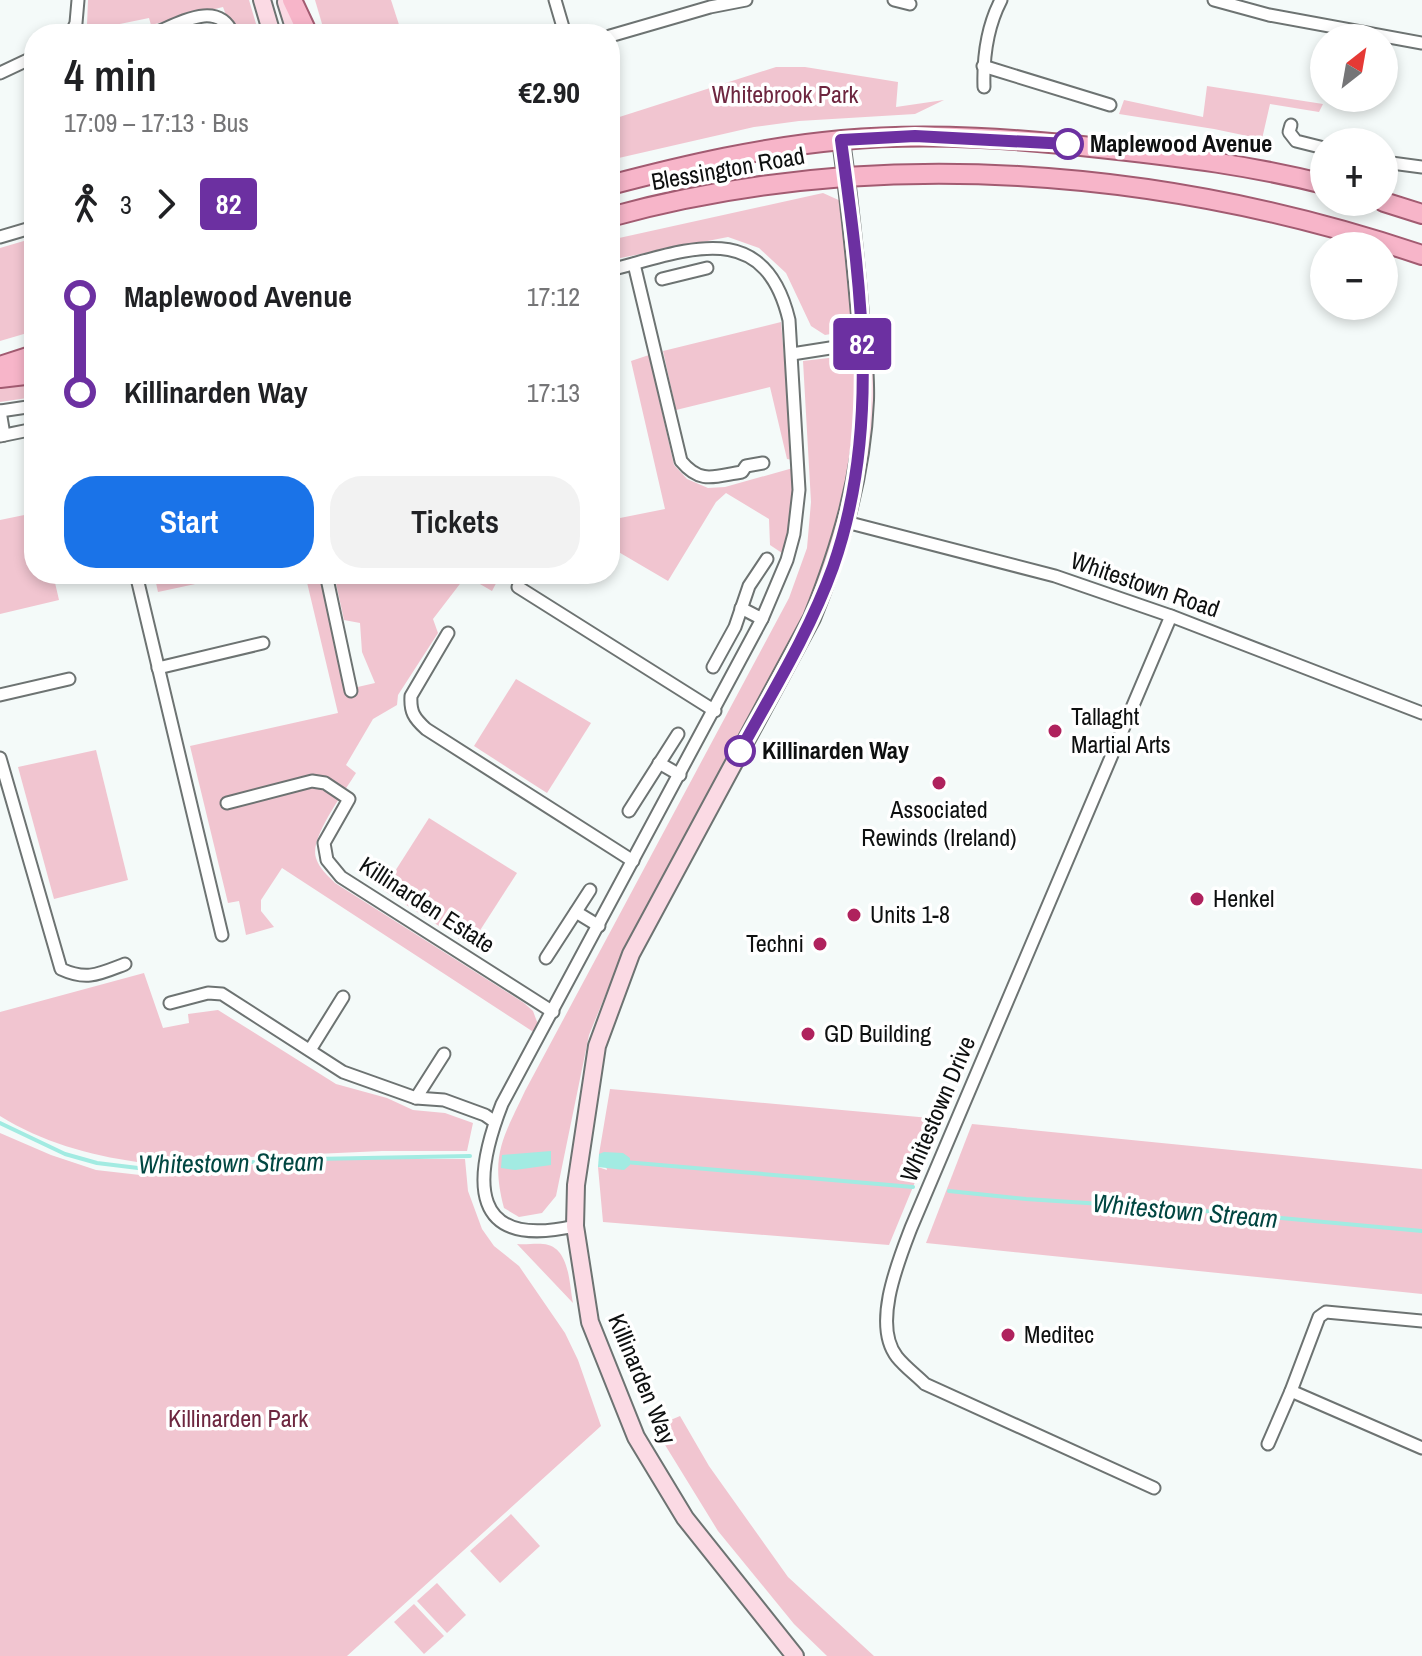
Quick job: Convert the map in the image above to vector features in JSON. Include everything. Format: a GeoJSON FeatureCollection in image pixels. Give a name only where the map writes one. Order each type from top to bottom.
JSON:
{"type":"FeatureCollection","features":[{"type":"Feature","properties":{"kind":"main road"},"geometry":{"type":"LineString","coordinates":[[289,0],[302,24]]}},
{"type":"Feature","properties":{"kind":"main road","name":"Blessington Road"},"geometry":{"type":"LineString","coordinates":[[620,183],[739,154],[841,140],[915,136],[1073,145],[1205,159],[1310,181]]}},
{"type":"Feature","properties":{"kind":"main road","name":"Blessington Road"},"geometry":{"type":"LineString","coordinates":[[620,215],[709,194],[799,179],[846,176],[1051,179],[1193,196],[1257,209],[1352,232],[1422,255]]}},
{"type":"Feature","properties":{"kind":"main road"},"geometry":{"type":"LineString","coordinates":[[1398,206],[1422,214]]}},
{"type":"Feature","properties":{"kind":"main road"},"geometry":{"type":"LineString","coordinates":[[0,366],[24,358]]}},
{"type":"Feature","properties":{"kind":"main road"},"geometry":{"type":"LineString","coordinates":[[0,378],[24,375]]}},
{"type":"Feature","properties":{"kind":"street"},"geometry":{"type":"LineString","coordinates":[[76,24],[78,0]]}},
{"type":"Feature","properties":{"kind":"street"},"geometry":{"type":"LineString","coordinates":[[262,0],[269,24]]}},
{"type":"Feature","properties":{"kind":"street"},"geometry":{"type":"LineString","coordinates":[[289,0],[294,24]]}},
{"type":"Feature","properties":{"kind":"street"},"geometry":{"type":"LineString","coordinates":[[555,0],[562,24]]}},
{"type":"Feature","properties":{"kind":"street"},"geometry":{"type":"LineString","coordinates":[[620,33],[746,0]]}},
{"type":"Feature","properties":{"kind":"street"},"geometry":{"type":"LineString","coordinates":[[894,0],[910,4]]}},
{"type":"Feature","properties":{"kind":"street"},"geometry":{"type":"LineString","coordinates":[[984,87],[986,43],[1001,0]]}},
{"type":"Feature","properties":{"kind":"street"},"geometry":{"type":"LineString","coordinates":[[1214,0],[1269,15],[1422,43]]}},
{"type":"Feature","properties":{"kind":"street"},"geometry":{"type":"LineString","coordinates":[[178,24],[207,12],[220,14],[229,24]]}},
{"type":"Feature","properties":{"kind":"street"},"geometry":{"type":"LineString","coordinates":[[0,73],[24,62]]}},
{"type":"Feature","properties":{"kind":"street"},"geometry":{"type":"LineString","coordinates":[[983,66],[1110,105]]}},
{"type":"Feature","properties":{"kind":"street"},"geometry":{"type":"LineString","coordinates":[[1291,125],[1289,132],[1296,141],[1310,144]]}},
{"type":"Feature","properties":{"kind":"street","name":"Killinarden Way"},"geometry":{"type":"LineString","coordinates":[[795,1656],[685,1518],[636,1437],[590,1322],[575,1226],[576,1185],[597,1046],[612,1001],[644,931],[812,618],[833,566],[846,522],[864,412],[855,246],[841,140]]}},
{"type":"Feature","properties":{"kind":"street"},"geometry":{"type":"LineString","coordinates":[[1398,164],[1422,167]]}},
{"type":"Feature","properties":{"kind":"street"},"geometry":{"type":"LineString","coordinates":[[0,237],[24,230]]}},
{"type":"Feature","properties":{"kind":"street"},"geometry":{"type":"LineString","coordinates":[[575,1226],[534,1233],[496,1219],[488,1208],[484,1192],[489,1144],[495,1122],[762,619],[787,560],[799,490],[789,320],[784,298],[772,278],[749,255],[727,248],[705,247],[620,268]]}},
{"type":"Feature","properties":{"kind":"street"},"geometry":{"type":"LineString","coordinates":[[689,251],[695,271]]}},
{"type":"Feature","properties":{"kind":"street"},"geometry":{"type":"LineString","coordinates":[[634,264],[681,461],[690,472],[703,478],[742,472],[746,466],[763,463]]}},
{"type":"Feature","properties":{"kind":"street"},"geometry":{"type":"LineString","coordinates":[[662,279],[707,268]]}},
{"type":"Feature","properties":{"kind":"street"},"geometry":{"type":"LineString","coordinates":[[792,354],[862,343]]}},
{"type":"Feature","properties":{"kind":"street"},"geometry":{"type":"LineString","coordinates":[[24,407],[0,411],[2,435],[24,431]]}},
{"type":"Feature","properties":{"kind":"street","name":"Whitestown Road"},"geometry":{"type":"LineString","coordinates":[[846,522],[1055,576],[1171,616],[1422,713]]}},
{"type":"Feature","properties":{"kind":"street"},"geometry":{"type":"LineString","coordinates":[[713,667],[735,627],[749,586],[767,559]]}},
{"type":"Feature","properties":{"kind":"street"},"geometry":{"type":"LineString","coordinates":[[138,584],[222,935]]}},
{"type":"Feature","properties":{"kind":"street"},"geometry":{"type":"LineString","coordinates":[[328,584],[351,691]]}},
{"type":"Feature","properties":{"kind":"street"},"geometry":{"type":"LineString","coordinates":[[518,587],[715,711]]}},
{"type":"Feature","properties":{"kind":"street"},"geometry":{"type":"LineString","coordinates":[[741,608],[762,619]]}},
{"type":"Feature","properties":{"kind":"street","name":"Whitestown Drive"},"geometry":{"type":"LineString","coordinates":[[1154,1488],[925,1384],[896,1355],[888,1335],[888,1311],[892,1278],[911,1228],[1171,616]]}},
{"type":"Feature","properties":{"kind":"street"},"geometry":{"type":"LineString","coordinates":[[448,633],[411,696],[410,708],[414,718],[426,729],[633,861]]}},
{"type":"Feature","properties":{"kind":"street"},"geometry":{"type":"LineString","coordinates":[[158,668],[263,643]]}},
{"type":"Feature","properties":{"kind":"street"},"geometry":{"type":"LineString","coordinates":[[0,695],[69,679]]}},
{"type":"Feature","properties":{"kind":"street"},"geometry":{"type":"LineString","coordinates":[[629,811],[678,734]]}},
{"type":"Feature","properties":{"kind":"street"},"geometry":{"type":"LineString","coordinates":[[0,758],[61,969],[78,977],[97,975],[125,964]]}},
{"type":"Feature","properties":{"kind":"street"},"geometry":{"type":"LineString","coordinates":[[659,763],[680,775]]}},
{"type":"Feature","properties":{"kind":"street","name":"Killinarden Estate"},"geometry":{"type":"LineString","coordinates":[[227,803],[312,781],[325,783],[349,799],[324,843],[327,860],[341,877],[553,1012]]}},
{"type":"Feature","properties":{"kind":"street"},"geometry":{"type":"LineString","coordinates":[[546,958],[590,890]]}},
{"type":"Feature","properties":{"kind":"street"},"geometry":{"type":"LineString","coordinates":[[576,912],[599,926]]}},
{"type":"Feature","properties":{"kind":"street"},"geometry":{"type":"LineString","coordinates":[[170,1003],[208,993],[222,994],[343,1072],[416,1098],[444,1100],[485,1115],[495,1122]]}},
{"type":"Feature","properties":{"kind":"street"},"geometry":{"type":"LineString","coordinates":[[310,1050],[343,997]]}},
{"type":"Feature","properties":{"kind":"street"},"geometry":{"type":"LineString","coordinates":[[416,1098],[444,1054]]}},
{"type":"Feature","properties":{"kind":"street"},"geometry":{"type":"LineString","coordinates":[[1268,1444],[1319,1317],[1326,1312],[1422,1321]]}},
{"type":"Feature","properties":{"kind":"street"},"geometry":{"type":"LineString","coordinates":[[1291,1391],[1422,1448]]}},
{"type":"Feature","properties":{"kind":"green space"},"geometry":{"type":"Polygon","coordinates":[[[88,0],[249,0],[256,24],[229,24],[223,7],[155,24],[151,24],[149,18],[120,24],[87,24],[88,0]]]}},
{"type":"Feature","properties":{"kind":"green space"},"geometry":{"type":"Polygon","coordinates":[[[315,0],[391,0],[399,24],[322,24],[315,0]]]}},
{"type":"Feature","properties":{"kind":"green space","name":"Whitebrook Park"},"geometry":{"type":"Polygon","coordinates":[[[776,67],[805,67],[898,82],[896,107],[944,100],[915,114],[754,127],[620,158],[620,117],[776,67]]]}},
{"type":"Feature","properties":{"kind":"green space"},"geometry":{"type":"Polygon","coordinates":[[[1207,86],[1310,102],[1310,111],[1270,104],[1262,139],[1119,114],[1124,100],[1203,117],[1207,86]]]}},
{"type":"Feature","properties":{"kind":"green space"},"geometry":{"type":"Polygon","coordinates":[[[823,193],[843,202],[853,318],[848,331],[825,335],[811,326],[786,273],[759,248],[728,237],[620,258],[620,238],[823,193]]]}},
{"type":"Feature","properties":{"kind":"green space"},"geometry":{"type":"Polygon","coordinates":[[[24,241],[24,334],[0,341],[0,248],[24,241]]]}},
{"type":"Feature","properties":{"kind":"green space"},"geometry":{"type":"Polygon","coordinates":[[[781,322],[793,460],[787,459],[770,387],[676,410],[663,351],[781,322]]]}},
{"type":"Feature","properties":{"kind":"green space"},"geometry":{"type":"Polygon","coordinates":[[[649,355],[674,465],[687,479],[708,488],[725,487],[793,468],[785,555],[770,545],[769,519],[726,493],[716,502],[668,581],[620,553],[620,518],[665,509],[631,361],[649,355]]]}},
{"type":"Feature","properties":{"kind":"green space"},"geometry":{"type":"Polygon","coordinates":[[[854,355],[857,401],[851,452],[838,526],[817,597],[623,952],[589,1035],[556,1196],[542,1213],[519,1217],[504,1208],[498,1174],[501,1147],[510,1122],[789,598],[807,548],[811,502],[803,361],[854,355]]]}},
{"type":"Feature","properties":{"kind":"green space"},"geometry":{"type":"Polygon","coordinates":[[[24,372],[24,398],[0,402],[0,378],[24,372]]]}},
{"type":"Feature","properties":{"kind":"green space"},"geometry":{"type":"Polygon","coordinates":[[[24,515],[24,584],[55,584],[59,600],[0,614],[0,520],[24,515]]]}},
{"type":"Feature","properties":{"kind":"green space"},"geometry":{"type":"Polygon","coordinates":[[[156,584],[195,584],[158,592],[156,584]]]}},
{"type":"Feature","properties":{"kind":"green space"},"geometry":{"type":"Polygon","coordinates":[[[307,584],[323,584],[349,689],[375,683],[362,652],[360,623],[344,620],[336,584],[460,584],[433,619],[438,633],[398,695],[397,705],[373,719],[346,765],[356,773],[323,827],[315,849],[316,858],[335,883],[524,1003],[533,1011],[539,1027],[535,1033],[282,868],[261,900],[261,911],[274,927],[246,935],[239,901],[228,903],[190,746],[338,713],[307,584]]]}},
{"type":"Feature","properties":{"kind":"green space"},"geometry":{"type":"Polygon","coordinates":[[[480,584],[496,584],[492,591],[480,584]]]}},
{"type":"Feature","properties":{"kind":"green space"},"geometry":{"type":"Polygon","coordinates":[[[516,679],[591,723],[547,793],[474,746],[516,679]]]}},
{"type":"Feature","properties":{"kind":"green space"},"geometry":{"type":"Polygon","coordinates":[[[96,750],[128,880],[54,899],[18,767],[96,750]]]}},
{"type":"Feature","properties":{"kind":"green space"},"geometry":{"type":"Polygon","coordinates":[[[429,818],[517,873],[470,946],[383,890],[429,818]]]}},
{"type":"Feature","properties":{"kind":"green space"},"geometry":{"type":"Polygon","coordinates":[[[144,973],[163,1028],[189,1023],[188,1014],[218,1010],[336,1084],[387,1098],[413,1110],[445,1113],[473,1123],[467,1151],[382,1151],[137,1162],[66,1146],[0,1116],[0,1012],[144,973]]]}},
{"type":"Feature","properties":{"kind":"green space"},"geometry":{"type":"Polygon","coordinates":[[[610,1089],[941,1119],[889,1245],[603,1222],[598,1167],[607,1170],[603,1154],[599,1154],[610,1089]]]}},
{"type":"Feature","properties":{"kind":"green space"},"geometry":{"type":"Polygon","coordinates":[[[972,1124],[1422,1169],[1422,1294],[926,1243],[972,1124]]]}},
{"type":"Feature","properties":{"kind":"green space","name":"Killinarden Park"},"geometry":{"type":"Polygon","coordinates":[[[0,1133],[96,1170],[140,1175],[313,1159],[465,1159],[468,1191],[482,1229],[494,1246],[519,1266],[565,1333],[601,1426],[347,1656],[0,1656],[0,1133]]]}},
{"type":"Feature","properties":{"kind":"green space"},"geometry":{"type":"Polygon","coordinates":[[[517,1244],[543,1244],[559,1251],[567,1267],[573,1303],[517,1244]]]}},
{"type":"Feature","properties":{"kind":"green space"},"geometry":{"type":"Polygon","coordinates":[[[680,1416],[709,1466],[788,1577],[874,1656],[827,1656],[794,1624],[718,1531],[654,1427],[680,1416]]]}},
{"type":"Feature","properties":{"kind":"green space"},"geometry":{"type":"Polygon","coordinates":[[[511,1514],[540,1546],[500,1583],[470,1551],[511,1514]]]}},
{"type":"Feature","properties":{"kind":"green space"},"geometry":{"type":"Polygon","coordinates":[[[437,1583],[466,1615],[447,1633],[417,1601],[437,1583]]]}},
{"type":"Feature","properties":{"kind":"green space"},"geometry":{"type":"Polygon","coordinates":[[[414,1604],[444,1636],[424,1654],[394,1622],[414,1604]]]}},
{"type":"Feature","properties":{"kind":"water"},"geometry":{"type":"Polygon","coordinates":[[[551,1151],[551,1165],[515,1170],[501,1168],[502,1155],[551,1151]]]}},
{"type":"Feature","properties":{"kind":"water"},"geometry":{"type":"Polygon","coordinates":[[[623,1153],[630,1158],[630,1165],[624,1170],[598,1167],[599,1154],[623,1153]]]}},
{"type":"Feature","properties":{"kind":"waterway","name":"Whitestown Stream"},"geometry":{"type":"LineString","coordinates":[[0,1123],[65,1154],[97,1163],[138,1168],[313,1159],[470,1156]]}},
{"type":"Feature","properties":{"kind":"waterway"},"geometry":{"type":"LineString","coordinates":[[279,1171],[290,1162]]}},
{"type":"Feature","properties":{"kind":"waterway","name":"Whitestown Stream"},"geometry":{"type":"LineString","coordinates":[[625,1162],[913,1187]]}},
{"type":"Feature","properties":{"kind":"waterway","name":"Whitestown Stream"},"geometry":{"type":"LineString","coordinates":[[949,1191],[1422,1231]]}},
{"type":"Feature","properties":{"kind":"bus line","name":"82"},"geometry":{"type":"LineString","coordinates":[[740,751],[812,618],[833,566],[854,486],[865,399],[855,246],[841,140],[915,136],[1068,144]]}},
{"type":"Feature","properties":{"kind":"place","name":"Maplewood Avenue"},"geometry":{"type":"Point","coordinates":[1068,144]}},
{"type":"Feature","properties":{"kind":"place","name":"Tallaght Martial Arts"},"geometry":{"type":"Point","coordinates":[1055,731]}},
{"type":"Feature","properties":{"kind":"place","name":"Killinarden Way"},"geometry":{"type":"Point","coordinates":[740,751]}},
{"type":"Feature","properties":{"kind":"place","name":"Associated Rewinds (Ireland)"},"geometry":{"type":"Point","coordinates":[939,783]}},
{"type":"Feature","properties":{"kind":"place","name":"Henkel"},"geometry":{"type":"Point","coordinates":[1197,899]}},
{"type":"Feature","properties":{"kind":"place","name":"Units 1-8"},"geometry":{"type":"Point","coordinates":[854,915]}},
{"type":"Feature","properties":{"kind":"place","name":"Techni"},"geometry":{"type":"Point","coordinates":[820,944]}},
{"type":"Feature","properties":{"kind":"place","name":"GD Building"},"geometry":{"type":"Point","coordinates":[808,1034]}},
{"type":"Feature","properties":{"kind":"place","name":"Meditec"},"geometry":{"type":"Point","coordinates":[1008,1335]}}]}
